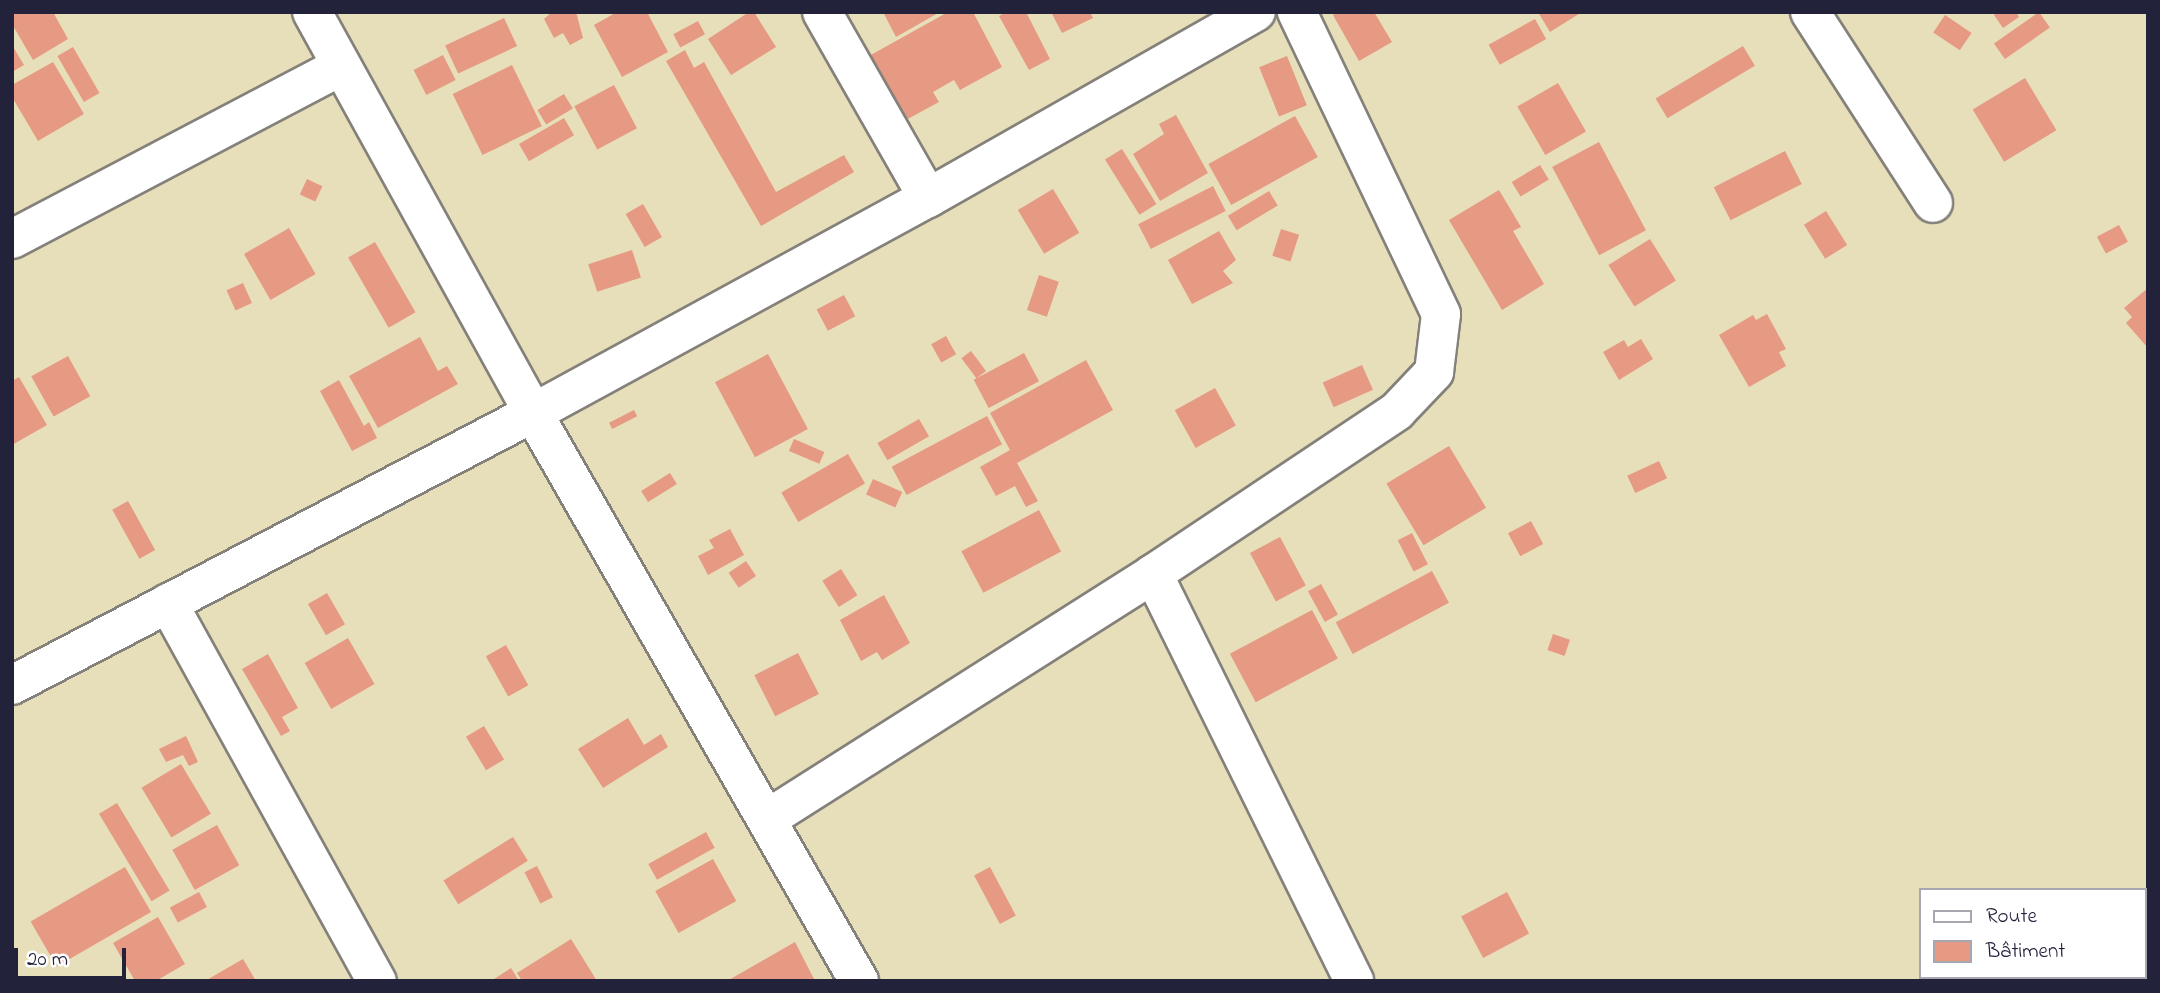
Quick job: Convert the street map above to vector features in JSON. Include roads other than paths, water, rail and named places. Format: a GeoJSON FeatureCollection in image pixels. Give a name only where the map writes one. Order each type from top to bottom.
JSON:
{"type":"FeatureCollection","features":[{"type":"Feature","properties":{"kind":"street"},"geometry":{"type":"LineString","coordinates":[[312,12],[533,413],[859,981]]}},
{"type":"Feature","properties":{"kind":"street"},"geometry":{"type":"LineString","coordinates":[[822,12],[928,198]]}},
{"type":"Feature","properties":{"kind":"street"},"geometry":{"type":"LineString","coordinates":[[12,685],[533,413],[928,198],[1256,12]]}},
{"type":"Feature","properties":{"kind":"street"},"geometry":{"type":"LineString","coordinates":[[767,819],[1153,574],[1397,411],[1434,372],[1441,314],[1297,12]]}},
{"type":"Feature","properties":{"kind":"street"},"geometry":{"type":"LineString","coordinates":[[1810,12],[1933,203]]}},
{"type":"Feature","properties":{"kind":"street"},"geometry":{"type":"LineString","coordinates":[[12,239],[341,66]]}},
{"type":"Feature","properties":{"kind":"street"},"geometry":{"type":"LineString","coordinates":[[1153,574],[1354,981]]}},
{"type":"Feature","properties":{"kind":"street"},"geometry":{"type":"LineString","coordinates":[[168,603],[377,981]]}}]}
